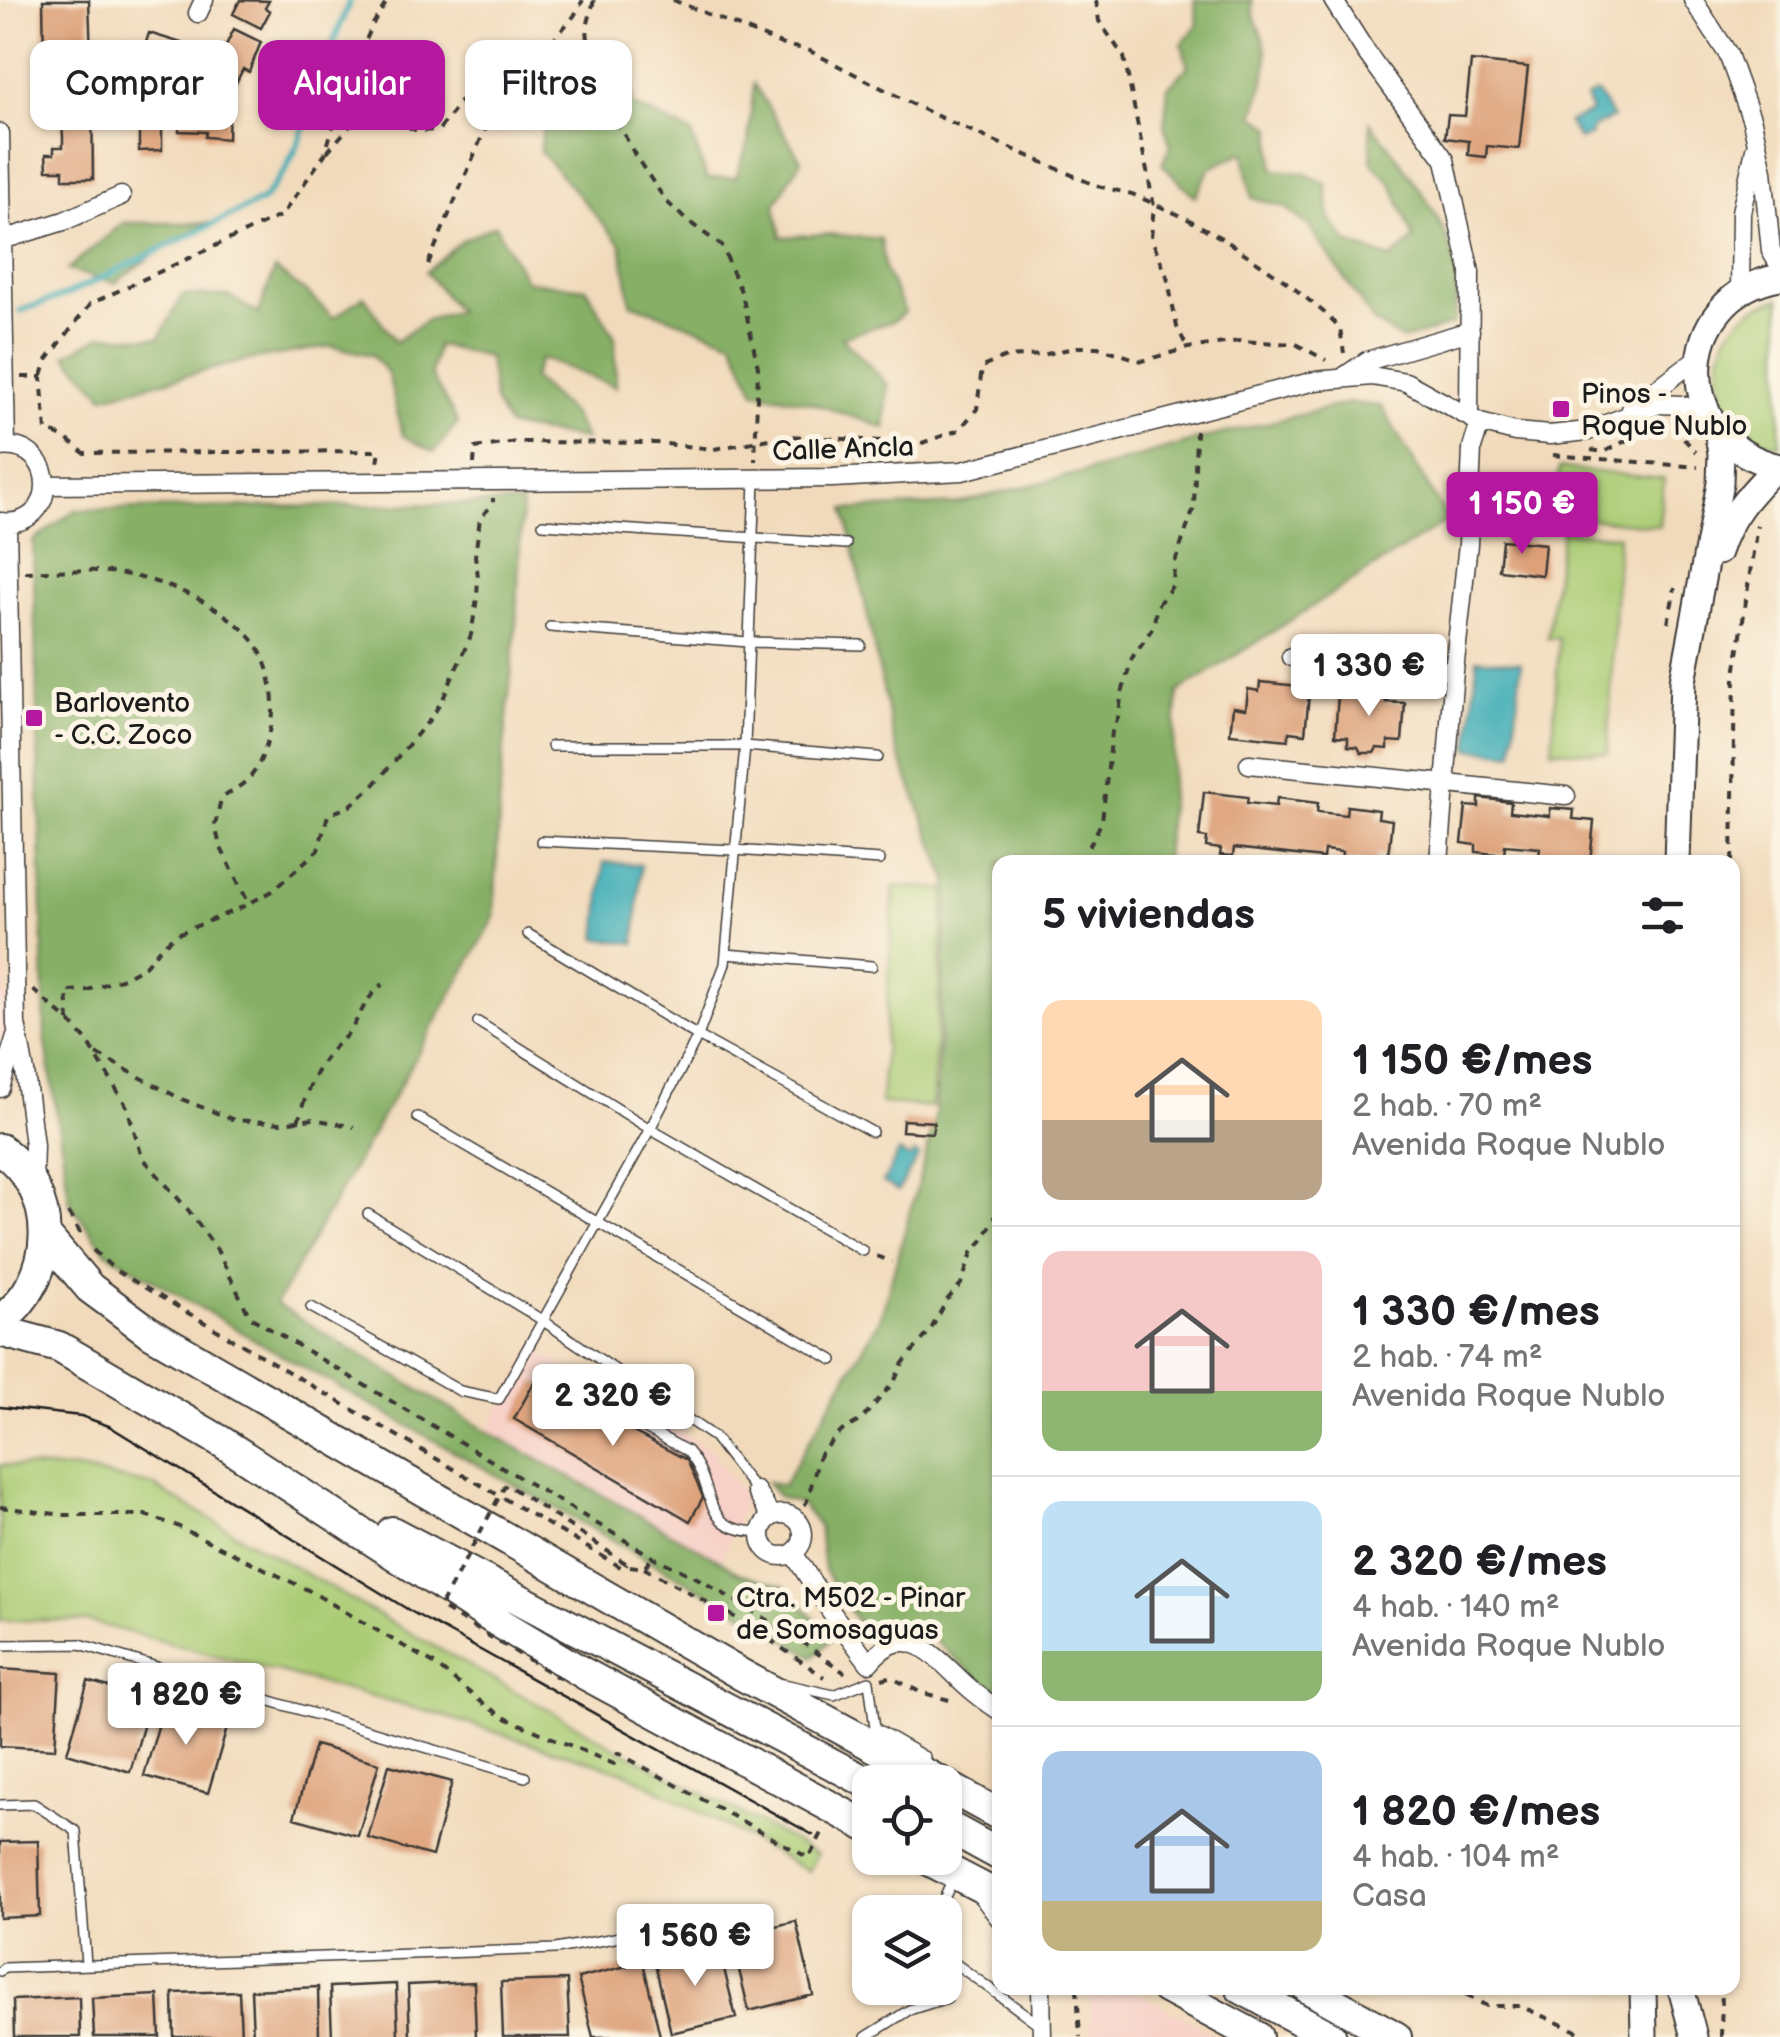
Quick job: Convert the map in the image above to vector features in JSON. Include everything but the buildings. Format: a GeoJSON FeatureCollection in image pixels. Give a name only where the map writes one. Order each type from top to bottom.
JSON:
{"type":"FeatureCollection","features":[{"type":"Feature","properties":{"kind":"highway"},"geometry":{"type":"LineString","coordinates":[[0,1149],[13,1158],[33,1186],[42,1210],[45,1235],[42,1262],[30,1288],[14,1311],[0,1321]]}},
{"type":"Feature","properties":{"kind":"highway"},"geometry":{"type":"LineString","coordinates":[[45,1235],[90,1288],[148,1331],[742,1675],[917,1765]]}},
{"type":"Feature","properties":{"kind":"highway"},"geometry":{"type":"LineString","coordinates":[[0,1331],[59,1346],[222,1442],[585,1674],[852,1818]]}},
{"type":"Feature","properties":{"kind":"highway"},"geometry":{"type":"LineString","coordinates":[[222,1442],[852,1774]]}},
{"type":"Feature","properties":{"kind":"highway"},"geometry":{"type":"LineString","coordinates":[[962,1789],[992,1804]]}},
{"type":"Feature","properties":{"kind":"highway"},"geometry":{"type":"LineString","coordinates":[[962,1834],[992,1851]]}},
{"type":"Feature","properties":{"kind":"highway"},"geometry":{"type":"LineString","coordinates":[[958,1875],[992,1893]]}},
{"type":"Feature","properties":{"kind":"highway"},"geometry":{"type":"LineString","coordinates":[[1179,1995],[1257,2037]]}},
{"type":"Feature","properties":{"kind":"highway"},"geometry":{"type":"LineString","coordinates":[[1254,1995],[1331,2037]]}},
{"type":"Feature","properties":{"kind":"highway"},"geometry":{"type":"LineString","coordinates":[[1321,1995],[1392,2034]]}},
{"type":"Feature","properties":{"kind":"main road"},"geometry":{"type":"LineString","coordinates":[[1677,855],[1683,682],[1680,629],[1720,483],[1721,453],[1699,384],[1700,356],[1713,322],[1740,292],[1780,277]]}},
{"type":"Feature","properties":{"kind":"main road"},"geometry":{"type":"LineString","coordinates":[[1680,629],[1725,529],[1745,500],[1778,467],[1745,454],[1712,422]]}},
{"type":"Feature","properties":{"kind":"main road"},"geometry":{"type":"LineString","coordinates":[[1643,1995],[1644,2037]]}},
{"type":"Feature","properties":{"kind":"main road"},"geometry":{"type":"LineString","coordinates":[[1682,1995],[1694,2037]]}},
{"type":"Feature","properties":{"kind":"street"},"geometry":{"type":"LineString","coordinates":[[1333,0],[1444,160],[1470,272],[1475,420],[1468,544],[1440,855]]}},
{"type":"Feature","properties":{"kind":"street"},"geometry":{"type":"LineString","coordinates":[[1692,0],[1728,54],[1752,120],[1763,170],[1771,251],[1780,266]]}},
{"type":"Feature","properties":{"kind":"street"},"geometry":{"type":"LineString","coordinates":[[0,133],[3,447],[30,453],[44,473],[46,485],[44,497],[30,516],[19,522],[3,523],[8,573],[11,1026],[0,1088]]}},
{"type":"Feature","properties":{"kind":"street"},"geometry":{"type":"LineString","coordinates":[[1740,292],[1742,212],[1756,144]]}},
{"type":"Feature","properties":{"kind":"street"},"geometry":{"type":"LineString","coordinates":[[2,240],[64,222],[121,196]]}},
{"type":"Feature","properties":{"kind":"street"},"geometry":{"type":"LineString","coordinates":[[1338,379],[1367,361],[1470,330]]}},
{"type":"Feature","properties":{"kind":"street","name":"Calle Ancla"},"geometry":{"type":"LineString","coordinates":[[1615,421],[1700,356]]}},
{"type":"Feature","properties":{"kind":"street","name":"Calle Ancla"},"geometry":{"type":"LineString","coordinates":[[46,485],[833,478],[962,471],[1315,381],[1372,376],[1406,382],[1475,420],[1516,432],[1550,435],[1588,431],[1659,404],[1680,405],[1712,422]]}},
{"type":"Feature","properties":{"kind":"street"},"geometry":{"type":"LineString","coordinates":[[1291,658],[1454,672]]}},
{"type":"Feature","properties":{"kind":"street"},"geometry":{"type":"LineString","coordinates":[[1249,764],[1566,796]]}},
{"type":"Feature","properties":{"kind":"street"},"geometry":{"type":"LineString","coordinates":[[11,1026],[25,1072],[34,1145],[33,1186]]}},
{"type":"Feature","properties":{"kind":"street"},"geometry":{"type":"LineString","coordinates":[[756,1491],[766,1524],[764,1546],[780,1556],[799,1548],[804,1536],[796,1519],[782,1514],[766,1524]]}},
{"type":"Feature","properties":{"kind":"street"},"geometry":{"type":"LineString","coordinates":[[793,1553],[834,1616],[863,1674],[882,1650],[910,1642],[935,1654],[992,1706]]}},
{"type":"Feature","properties":{"kind":"street"},"geometry":{"type":"LineString","coordinates":[[964,1878],[992,1911]]}},
{"type":"Feature","properties":{"kind":"street"},"geometry":{"type":"LineString","coordinates":[[1042,1995],[1042,2031]]}},
{"type":"Feature","properties":{"kind":"lane"},"geometry":{"type":"LineString","coordinates":[[311,1307],[460,1391],[499,1400],[650,1129],[698,1036],[725,964],[744,746],[755,479]]}},
{"type":"Feature","properties":{"kind":"lane"},"geometry":{"type":"LineString","coordinates":[[543,524],[846,544]]}},
{"type":"Feature","properties":{"kind":"lane"},"geometry":{"type":"LineString","coordinates":[[550,628],[748,642],[860,645]]}},
{"type":"Feature","properties":{"kind":"lane"},"geometry":{"type":"LineString","coordinates":[[552,746],[744,746],[878,756]]}},
{"type":"Feature","properties":{"kind":"lane"},"geometry":{"type":"LineString","coordinates":[[541,841],[880,860]]}},
{"type":"Feature","properties":{"kind":"lane"},"geometry":{"type":"LineString","coordinates":[[528,934],[698,1036],[872,1132]]}},
{"type":"Feature","properties":{"kind":"lane"},"geometry":{"type":"LineString","coordinates":[[726,954],[872,966]]}},
{"type":"Feature","properties":{"kind":"lane"},"geometry":{"type":"LineString","coordinates":[[478,1022],[650,1129],[863,1252]]}},
{"type":"Feature","properties":{"kind":"lane"},"geometry":{"type":"LineString","coordinates":[[418,1117],[834,1360]]}},
{"type":"Feature","properties":{"kind":"lane"},"geometry":{"type":"LineString","coordinates":[[368,1214],[542,1320],[714,1437],[756,1491]]}},
{"type":"Feature","properties":{"kind":"lane"},"geometry":{"type":"LineString","coordinates":[[544,1371],[688,1451],[700,1469],[720,1522],[747,1532],[766,1524]]}},
{"type":"Feature","properties":{"kind":"lane"},"geometry":{"type":"LineString","coordinates":[[0,1645],[80,1644],[526,1777]]}},
{"type":"Feature","properties":{"kind":"lane"},"geometry":{"type":"LineString","coordinates":[[742,1675],[834,1694],[863,1674],[875,1728],[925,1765]]}},
{"type":"Feature","properties":{"kind":"lane"},"geometry":{"type":"LineString","coordinates":[[0,1805],[34,1804],[76,1831],[86,1964]]}},
{"type":"Feature","properties":{"kind":"lane"},"geometry":{"type":"LineString","coordinates":[[951,1895],[964,1878]]}},
{"type":"Feature","properties":{"kind":"lane"},"geometry":{"type":"LineString","coordinates":[[0,1971],[86,1964],[556,1949],[730,1916]]}},
{"type":"Feature","properties":{"kind":"lane"},"geometry":{"type":"LineString","coordinates":[[962,1969],[992,1992]]}},
{"type":"Feature","properties":{"kind":"lane"},"geometry":{"type":"LineString","coordinates":[[995,1995],[1042,2031]]}},
{"type":"Feature","properties":{"kind":"lane"},"geometry":{"type":"LineString","coordinates":[[866,2037],[909,2010],[925,2005]]}},
{"type":"Feature","properties":{"kind":"path"},"geometry":{"type":"LineString","coordinates":[[325,154],[342,94],[388,0]]}},
{"type":"Feature","properties":{"kind":"path"},"geometry":{"type":"LineString","coordinates":[[553,40],[583,0]]}},
{"type":"Feature","properties":{"kind":"path"},"geometry":{"type":"LineString","coordinates":[[594,0],[588,27],[590,70],[636,158],[666,201],[722,246],[742,294],[758,366],[755,479]]}},
{"type":"Feature","properties":{"kind":"path"},"geometry":{"type":"LineString","coordinates":[[673,0],[786,46],[806,49],[928,112],[1097,186],[1132,194],[1184,216],[1284,281],[1340,330],[1344,354],[1367,361]]}},
{"type":"Feature","properties":{"kind":"path"},"geometry":{"type":"LineString","coordinates":[[1096,0],[1099,21],[1124,56],[1154,206],[1151,236],[1167,276],[1177,327],[1188,348]]}},
{"type":"Feature","properties":{"kind":"path"},"geometry":{"type":"LineString","coordinates":[[377,467],[380,451],[84,453],[46,430],[42,377],[47,360],[90,304],[282,215],[350,126],[364,120],[395,121],[417,131],[439,130],[465,95]]}},
{"type":"Feature","properties":{"kind":"path"},"geometry":{"type":"LineString","coordinates":[[428,264],[485,130]]}},
{"type":"Feature","properties":{"kind":"path"},"geometry":{"type":"LineString","coordinates":[[69,1020],[67,990],[88,990],[123,978],[145,966],[175,935],[271,892],[318,850],[328,814],[350,806],[374,785],[431,718],[443,699],[475,618],[477,538],[480,518],[492,504],[492,481],[474,467],[475,448],[516,442],[656,442],[714,449],[786,436],[922,443],[958,430],[976,410],[982,368],[1006,357],[1078,347],[1098,347],[1142,362],[1188,348],[1239,341],[1296,344],[1325,358],[1338,379]]}},
{"type":"Feature","properties":{"kind":"path"},"geometry":{"type":"LineString","coordinates":[[4,378],[42,377]]}},
{"type":"Feature","properties":{"kind":"path"},"geometry":{"type":"LineString","coordinates":[[1086,855],[1102,821],[1112,732],[1132,658],[1154,626],[1156,608],[1173,585],[1174,565],[1194,508],[1194,413]]}},
{"type":"Feature","properties":{"kind":"path"},"geometry":{"type":"LineString","coordinates":[[1669,420],[1680,424],[1684,439],[1696,451]]}},
{"type":"Feature","properties":{"kind":"path"},"geometry":{"type":"LineString","coordinates":[[1580,449],[1604,452],[1640,433]]}},
{"type":"Feature","properties":{"kind":"path"},"geometry":{"type":"LineString","coordinates":[[1548,455],[1700,468],[1720,483]]}},
{"type":"Feature","properties":{"kind":"path"},"geometry":{"type":"LineString","coordinates":[[1732,855],[1735,675],[1758,510],[1745,500]]}},
{"type":"Feature","properties":{"kind":"path"},"geometry":{"type":"LineString","coordinates":[[8,573],[107,571],[138,576],[183,591],[223,614],[254,641],[274,697],[272,732],[252,776],[220,799],[215,825],[220,846],[248,904]]}},
{"type":"Feature","properties":{"kind":"path"},"geometry":{"type":"LineString","coordinates":[[1678,576],[1680,629]]}},
{"type":"Feature","properties":{"kind":"path"},"geometry":{"type":"LineString","coordinates":[[298,1122],[318,1068],[351,1030],[369,996],[383,984]]}},
{"type":"Feature","properties":{"kind":"path"},"geometry":{"type":"LineString","coordinates":[[30,988],[32,1007]]}},
{"type":"Feature","properties":{"kind":"path"},"geometry":{"type":"LineString","coordinates":[[93,1051],[179,1098],[234,1120],[298,1122],[314,1118],[354,1126]]}},
{"type":"Feature","properties":{"kind":"path"},"geometry":{"type":"LineString","coordinates":[[68,1214],[88,1244],[115,1270],[607,1559],[624,1568],[628,1565]]}},
{"type":"Feature","properties":{"kind":"path"},"geometry":{"type":"LineString","coordinates":[[796,1519],[807,1501],[820,1454],[842,1431],[861,1420],[894,1382],[903,1363],[961,1284],[972,1253],[992,1223]]}},
{"type":"Feature","properties":{"kind":"path"},"geometry":{"type":"LineString","coordinates":[[561,1679],[440,1606],[506,1484],[628,1565],[644,1568],[744,1622],[834,1684],[863,1674]]}},
{"type":"Feature","properties":{"kind":"path"},"geometry":{"type":"LineString","coordinates":[[0,1507],[64,1515],[146,1515],[175,1525],[325,1600],[434,1664],[503,1717],[614,1764],[618,1753],[809,1858],[825,1828]]}},
{"type":"Feature","properties":{"kind":"path"},"geometry":{"type":"LineString","coordinates":[[644,1568],[654,1557]]}},
{"type":"Feature","properties":{"kind":"path"},"geometry":{"type":"LineString","coordinates":[[788,1632],[863,1674],[890,1678],[959,1703]]}},
{"type":"Feature","properties":{"kind":"path"},"geometry":{"type":"LineString","coordinates":[[1078,1995],[1080,2037]]}},
{"type":"Feature","properties":{"kind":"path"},"geometry":{"type":"LineString","coordinates":[[1466,1995],[1487,2006],[1520,2006],[1590,2037]]}},
{"type":"Feature","properties":{"kind":"path"},"geometry":{"type":"LineString","coordinates":[[1722,1995],[1722,2037]]}},
{"type":"Feature","properties":{"kind":"shaded area"},"geometry":{"type":"Polygon","coordinates":[[[0,847],[8,1037],[0,1044],[0,847]]]}},
{"type":"Feature","properties":{"kind":"shaded area"},"geometry":{"type":"Polygon","coordinates":[[[534,1349],[712,1450],[746,1498],[721,1561],[487,1431],[534,1349]]]}},
{"type":"Feature","properties":{"kind":"shaded area"},"geometry":{"type":"Polygon","coordinates":[[[1092,1995],[1141,1995],[1219,2037],[1090,2037],[1092,1995]]]}},
{"type":"Feature","properties":{"kind":"green space"},"geometry":{"type":"Polygon","coordinates":[[[1194,0],[1252,0],[1267,62],[1254,115],[1272,127],[1273,170],[1303,173],[1326,183],[1330,219],[1348,243],[1391,259],[1414,239],[1392,184],[1372,163],[1370,122],[1424,195],[1446,237],[1457,277],[1454,324],[1403,340],[1374,322],[1309,226],[1284,207],[1252,198],[1244,152],[1210,168],[1195,197],[1162,164],[1171,146],[1164,126],[1168,87],[1188,67],[1182,44],[1198,24],[1194,0]]]}},
{"type":"Feature","properties":{"kind":"green space"},"geometry":{"type":"Polygon","coordinates":[[[754,84],[801,160],[775,205],[781,237],[827,234],[881,239],[885,271],[905,312],[894,321],[842,337],[888,385],[885,428],[810,402],[755,392],[733,341],[631,303],[621,244],[540,151],[543,130],[632,130],[632,105],[691,133],[707,179],[736,177],[748,143],[754,84]]]}},
{"type":"Feature","properties":{"kind":"green space"},"geometry":{"type":"Polygon","coordinates":[[[123,223],[207,223],[161,249],[115,283],[67,270],[123,223]]]}},
{"type":"Feature","properties":{"kind":"green space"},"geometry":{"type":"Polygon","coordinates":[[[495,225],[526,281],[586,288],[615,337],[616,387],[541,358],[532,378],[572,414],[585,439],[508,426],[495,403],[488,357],[437,345],[431,375],[458,423],[434,452],[403,436],[388,374],[372,355],[331,346],[248,360],[104,396],[66,355],[103,335],[159,338],[183,295],[229,296],[258,314],[275,269],[334,318],[364,296],[395,342],[427,320],[457,311],[426,272],[461,241],[495,225]]]}},
{"type":"Feature","properties":{"kind":"green space"},"geometry":{"type":"Polygon","coordinates":[[[1780,298],[1780,446],[1744,428],[1723,395],[1719,376],[1726,338],[1738,321],[1753,309],[1780,298]]]}},
{"type":"Feature","properties":{"kind":"green space"},"geometry":{"type":"Polygon","coordinates":[[[1349,403],[1381,406],[1448,520],[1178,692],[1166,855],[992,855],[992,1687],[933,1639],[908,1630],[896,1631],[872,1645],[824,1570],[819,1527],[801,1504],[779,1497],[767,1482],[783,1486],[881,1317],[935,1117],[948,881],[895,745],[845,510],[955,504],[1349,403]]]}},
{"type":"Feature","properties":{"kind":"green space"},"geometry":{"type":"Polygon","coordinates":[[[1559,468],[1664,479],[1659,526],[1554,515],[1559,468]]]}},
{"type":"Feature","properties":{"kind":"green space"},"geometry":{"type":"Polygon","coordinates":[[[522,503],[494,919],[276,1304],[487,1431],[738,1573],[784,1586],[832,1638],[814,1657],[106,1252],[70,1203],[45,1037],[33,541],[75,510],[522,503]]]}},
{"type":"Feature","properties":{"kind":"green space"},"geometry":{"type":"Polygon","coordinates":[[[1562,531],[1618,536],[1608,753],[1552,750],[1559,639],[1547,638],[1562,531]]]}},
{"type":"Feature","properties":{"kind":"green space"},"geometry":{"type":"Polygon","coordinates":[[[894,886],[945,889],[932,1107],[881,1103],[894,886]]]}},
{"type":"Feature","properties":{"kind":"green space"},"geometry":{"type":"Polygon","coordinates":[[[0,1465],[79,1470],[151,1485],[610,1744],[817,1854],[808,1871],[628,1773],[440,1715],[87,1621],[0,1620],[0,1465]]]}},
{"type":"Feature","properties":{"kind":"water"},"geometry":{"type":"Polygon","coordinates":[[[1597,93],[1613,118],[1593,127],[1590,136],[1579,140],[1568,122],[1591,112],[1586,97],[1597,93]]]}},
{"type":"Feature","properties":{"kind":"water"},"geometry":{"type":"Polygon","coordinates":[[[1477,659],[1521,663],[1513,753],[1469,749],[1477,659]]]}},
{"type":"Feature","properties":{"kind":"water"},"geometry":{"type":"Polygon","coordinates":[[[604,862],[641,865],[635,943],[597,939],[604,862]]]}},
{"type":"Feature","properties":{"kind":"water"},"geometry":{"type":"Polygon","coordinates":[[[899,1152],[910,1158],[914,1153],[919,1156],[898,1191],[883,1182],[899,1152]]]}},
{"type":"Feature","properties":{"kind":"waterway"},"geometry":{"type":"LineString","coordinates":[[20,311],[68,294],[263,200],[286,169],[300,140],[350,0]]}},
{"type":"Feature","properties":{"kind":"tram line"},"geometry":{"type":"LineString","coordinates":[[0,1407],[81,1416],[109,1426],[412,1612],[813,1835]]}},
{"type":"Feature","properties":{"kind":"place","name":"Pinos - Roque Nublo"},"geometry":{"type":"Point","coordinates":[1561,409]}},
{"type":"Feature","properties":{"kind":"place","name":"Barlovento - C.C. Zoco"},"geometry":{"type":"Point","coordinates":[34,718]}},
{"type":"Feature","properties":{"kind":"place","name":"Ctra. M502 - Pinar de Somosaguas"},"geometry":{"type":"Point","coordinates":[716,1613]}}]}
